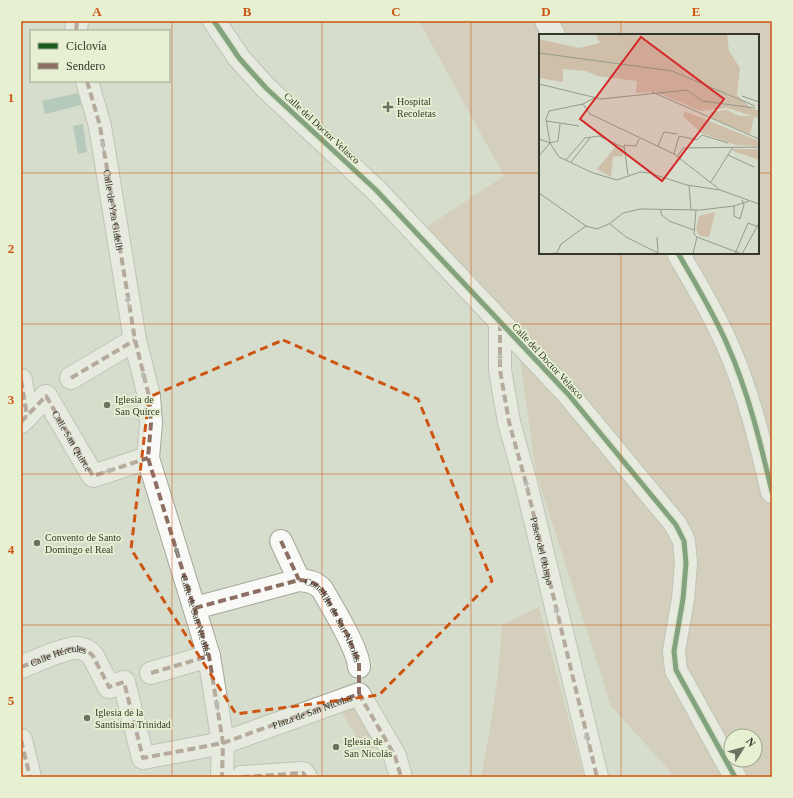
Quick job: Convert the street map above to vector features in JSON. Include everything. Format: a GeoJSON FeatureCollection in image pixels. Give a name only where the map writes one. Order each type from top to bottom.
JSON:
{"type":"FeatureCollection","features":[{"type":"Feature","properties":{"kind":"street","name":"Calle del Doctor Velasco"},"geometry":{"type":"LineString","coordinates":[[214,21],[239,58],[266,88],[376,190],[568,394],[661,506],[680,533],[685,549],[686,563],[683,599],[674,651],[676,670],[735,777]]}},
{"type":"Feature","properties":{"kind":"street"},"geometry":{"type":"LineString","coordinates":[[546,21],[553,34]]}},
{"type":"Feature","properties":{"kind":"street","name":"Calle de Yza Gidelli"},"geometry":{"type":"LineString","coordinates":[[87,82],[100,126],[135,340],[149,396],[151,410],[148,458]]}},
{"type":"Feature","properties":{"kind":"street"},"geometry":{"type":"LineString","coordinates":[[679,254],[709,308],[727,344],[744,387],[757,427],[772,492]]}},
{"type":"Feature","properties":{"kind":"street","name":"Paseo del Obispo"},"geometry":{"type":"LineString","coordinates":[[500,323],[500,370],[509,422],[526,483],[597,777]]}},
{"type":"Feature","properties":{"kind":"street"},"geometry":{"type":"LineString","coordinates":[[71,378],[135,340]]}},
{"type":"Feature","properties":{"kind":"street"},"geometry":{"type":"LineString","coordinates":[[21,380],[24,419]]}},
{"type":"Feature","properties":{"kind":"street","name":"Calle San Quirce"},"geometry":{"type":"LineString","coordinates":[[24,419],[46,396],[93,476],[148,458]]}},
{"type":"Feature","properties":{"kind":"street","name":"Calle de San Nicolás"},"geometry":{"type":"LineString","coordinates":[[148,458],[209,656],[223,743],[222,777]]}},
{"type":"Feature","properties":{"kind":"street","name":"Corralillo de San Nicolás"},"geometry":{"type":"LineString","coordinates":[[281,541],[299,580]]}},
{"type":"Feature","properties":{"kind":"street","name":"Corralillo de San Nicolás"},"geometry":{"type":"LineString","coordinates":[[194,608],[299,580],[310,581],[322,589],[347,634],[359,662],[359,683]]}},
{"type":"Feature","properties":{"kind":"street","name":"Calle Hércules"},"geometry":{"type":"LineString","coordinates":[[21,667],[71,649],[82,648],[90,652],[93,656],[109,687],[124,682]]}},
{"type":"Feature","properties":{"kind":"street"},"geometry":{"type":"LineString","coordinates":[[151,673],[209,656]]}},
{"type":"Feature","properties":{"kind":"street","name":"Plaza de San Nicolas"},"geometry":{"type":"LineString","coordinates":[[124,682],[143,758],[223,743],[359,683],[395,756],[401,777]]}},
{"type":"Feature","properties":{"kind":"street"},"geometry":{"type":"LineString","coordinates":[[21,740],[30,777]]}},
{"type":"Feature","properties":{"kind":"street"},"geometry":{"type":"LineString","coordinates":[[242,777],[304,775]]}},
{"type":"Feature","properties":{"kind":"highlighted area"},"geometry":{"type":"Polygon","coordinates":[[[283,340],[418,399],[492,581],[379,695],[236,714],[131,549],[149,397],[283,340]]]}},
{"type":"Feature","properties":{"kind":"shaded area"},"geometry":{"type":"Polygon","coordinates":[[[419,21],[772,21],[772,777],[675,777],[611,706],[536,472],[517,337],[422,230],[504,176],[419,21]]]}},
{"type":"Feature","properties":{"kind":"shaded area"},"geometry":{"type":"Polygon","coordinates":[[[539,607],[584,777],[481,777],[494,701],[502,625],[539,607]]]}},
{"type":"Feature","properties":{"kind":"shaded area"},"geometry":{"type":"Polygon","coordinates":[[[355,702],[381,742],[366,753],[339,708],[355,702]]]}},
{"type":"Feature","properties":{"kind":"water"},"geometry":{"type":"Polygon","coordinates":[[[78,93],[81,105],[45,114],[42,101],[78,93]]]}},
{"type":"Feature","properties":{"kind":"water"},"geometry":{"type":"Polygon","coordinates":[[[83,124],[87,152],[78,154],[73,126],[83,124]]]}},
{"type":"Feature","properties":{"kind":"marked path"},"geometry":{"type":"LineString","coordinates":[[76,30],[77,21]]}},
{"type":"Feature","properties":{"kind":"marked path"},"geometry":{"type":"LineString","coordinates":[[87,82],[100,126],[135,340],[149,396],[151,423],[148,458],[209,656],[223,743],[222,777]]}},
{"type":"Feature","properties":{"kind":"marked path"},"geometry":{"type":"LineString","coordinates":[[500,323],[500,370],[509,422],[526,483],[597,777]]}},
{"type":"Feature","properties":{"kind":"marked path"},"geometry":{"type":"LineString","coordinates":[[71,378],[135,340]]}},
{"type":"Feature","properties":{"kind":"marked path"},"geometry":{"type":"LineString","coordinates":[[21,380],[27,416]]}},
{"type":"Feature","properties":{"kind":"marked path"},"geometry":{"type":"LineString","coordinates":[[21,422],[46,396],[93,476],[148,458]]}},
{"type":"Feature","properties":{"kind":"marked path"},"geometry":{"type":"LineString","coordinates":[[281,541],[299,580]]}},
{"type":"Feature","properties":{"kind":"marked path"},"geometry":{"type":"LineString","coordinates":[[195,608],[299,580],[314,583],[322,589],[347,634],[359,662],[359,694]]}},
{"type":"Feature","properties":{"kind":"marked path"},"geometry":{"type":"LineString","coordinates":[[21,667],[71,649],[76,648],[86,650],[93,656],[109,687],[124,682],[143,758],[223,743],[359,694],[395,756],[401,777]]}},
{"type":"Feature","properties":{"kind":"marked path"},"geometry":{"type":"LineString","coordinates":[[151,673],[209,656]]}},
{"type":"Feature","properties":{"kind":"marked path"},"geometry":{"type":"LineString","coordinates":[[21,740],[30,777]]}},
{"type":"Feature","properties":{"kind":"marked path"},"geometry":{"type":"LineString","coordinates":[[242,777],[303,773],[306,777]]}},
{"type":"Feature","properties":{"kind":"cycle path"},"geometry":{"type":"LineString","coordinates":[[214,21],[239,58],[266,88],[376,190],[568,394],[676,525],[684,541],[686,563],[683,599],[674,651],[676,670],[735,777]]}},
{"type":"Feature","properties":{"kind":"cycle path"},"geometry":{"type":"LineString","coordinates":[[679,254],[716,320],[727,344],[753,416],[772,492]]}},
{"type":"Feature","properties":{"kind":"place","name":"Hospital Recoletas"},"geometry":{"type":"Point","coordinates":[388,107]}},
{"type":"Feature","properties":{"kind":"place","name":"Iglesia de San Quirce"},"geometry":{"type":"Point","coordinates":[107,405]}},
{"type":"Feature","properties":{"kind":"place","name":"Convento de Santo Domingo el Real"},"geometry":{"type":"Point","coordinates":[37,543]}},
{"type":"Feature","properties":{"kind":"place","name":"Iglesia de la Santísima Trinidad"},"geometry":{"type":"Point","coordinates":[87,718]}},
{"type":"Feature","properties":{"kind":"place","name":"Iglesia de San Nicolás"},"geometry":{"type":"Point","coordinates":[336,747]}}]}
